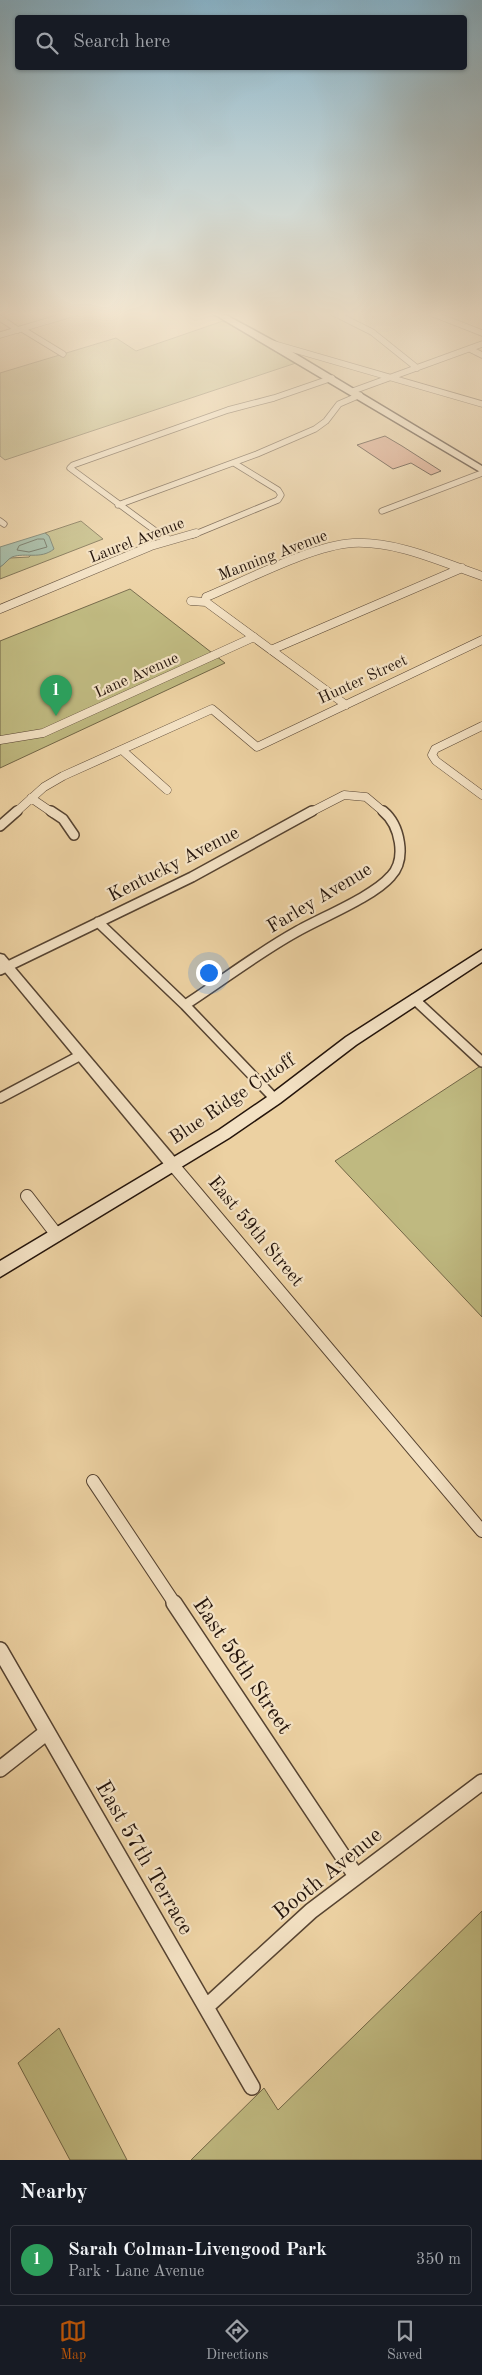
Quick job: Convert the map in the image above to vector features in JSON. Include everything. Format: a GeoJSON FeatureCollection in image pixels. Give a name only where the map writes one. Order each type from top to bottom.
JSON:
{"type":"FeatureCollection","features":[{"type":"Feature","properties":{"kind":"main road"},"geometry":{"type":"LineString","coordinates":[[390,414],[482,472]]}},
{"type":"Feature","properties":{"kind":"main road","name":"Blue Ridge Cutoff"},"geometry":{"type":"LineString","coordinates":[[0,1270],[224,1134],[275,1099],[350,1041],[482,955]]}},
{"type":"Feature","properties":{"kind":"street"},"geometry":{"type":"LineString","coordinates":[[168,540],[70,469],[73,465],[217,414]]}},
{"type":"Feature","properties":{"kind":"street"},"geometry":{"type":"LineString","coordinates":[[118,505],[234,463],[315,429],[326,421],[332,414]]}},
{"type":"Feature","properties":{"kind":"street","name":"Laurel Avenue"},"geometry":{"type":"LineString","coordinates":[[0,609],[168,540],[182,538],[274,503],[280,496],[278,490],[234,463]]}},
{"type":"Feature","properties":{"kind":"street"},"geometry":{"type":"LineString","coordinates":[[382,511],[482,472]]}},
{"type":"Feature","properties":{"kind":"street","name":"Manning Avenue"},"geometry":{"type":"LineString","coordinates":[[206,602],[206,597],[307,555],[338,545],[358,543],[396,547],[462,568]]}},
{"type":"Feature","properties":{"kind":"street"},"geometry":{"type":"LineString","coordinates":[[272,650],[462,568],[482,576]]}},
{"type":"Feature","properties":{"kind":"street"},"geometry":{"type":"LineString","coordinates":[[191,602],[206,602],[346,705]]}},
{"type":"Feature","properties":{"kind":"street","name":"Lane Avenue"},"geometry":{"type":"LineString","coordinates":[[0,740],[44,733],[254,637]]}},
{"type":"Feature","properties":{"kind":"street","name":"Hunter Street"},"geometry":{"type":"LineString","coordinates":[[122,750],[212,709],[257,747],[482,640]]}},
{"type":"Feature","properties":{"kind":"street"},"geometry":{"type":"LineString","coordinates":[[482,726],[435,749],[432,754],[436,761],[482,795]]}},
{"type":"Feature","properties":{"kind":"street"},"geometry":{"type":"LineString","coordinates":[[0,826],[31,798],[63,776],[122,750],[167,790]]}},
{"type":"Feature","properties":{"kind":"street","name":"Kentucky Avenue"},"geometry":{"type":"LineString","coordinates":[[2,965],[192,877],[276,829],[344,795],[364,796]]}},
{"type":"Feature","properties":{"kind":"street","name":"Farley Avenue"},"geometry":{"type":"LineString","coordinates":[[184,1005],[294,933],[370,892],[392,876],[401,856],[398,834],[389,816],[364,796]]}},
{"type":"Feature","properties":{"kind":"street"},"geometry":{"type":"LineString","coordinates":[[31,798],[63,819],[74,835]]}},
{"type":"Feature","properties":{"kind":"street"},"geometry":{"type":"LineString","coordinates":[[98,922],[184,1005],[275,1099]]}},
{"type":"Feature","properties":{"kind":"street","name":"East 59th Street"},"geometry":{"type":"LineString","coordinates":[[2,965],[482,1530]]}},
{"type":"Feature","properties":{"kind":"street"},"geometry":{"type":"LineString","coordinates":[[414,999],[482,1062]]}},
{"type":"Feature","properties":{"kind":"street"},"geometry":{"type":"LineString","coordinates":[[0,1098],[80,1055]]}},
{"type":"Feature","properties":{"kind":"street"},"geometry":{"type":"LineString","coordinates":[[26,1196],[57,1235]]}},
{"type":"Feature","properties":{"kind":"street","name":"East 58th Street"},"geometry":{"type":"LineString","coordinates":[[93,1481],[356,1876]]}},
{"type":"Feature","properties":{"kind":"street","name":"East 57th Terrace"},"geometry":{"type":"LineString","coordinates":[[0,1650],[252,2087]]}},
{"type":"Feature","properties":{"kind":"street"},"geometry":{"type":"LineString","coordinates":[[0,1769],[47,1732]]}},
{"type":"Feature","properties":{"kind":"street","name":"Booth Avenue"},"geometry":{"type":"LineString","coordinates":[[206,2007],[311,1912],[482,1782]]}},
{"type":"Feature","properties":{"kind":"shaded area"},"geometry":{"type":"Polygon","coordinates":[[[0,414],[144,414],[5,460],[0,456],[0,414]]]}},
{"type":"Feature","properties":{"kind":"shaded area"},"geometry":{"type":"Polygon","coordinates":[[[81,521],[103,539],[0,579],[0,567],[10,558],[29,557],[49,536],[45,533],[81,521]]]}},
{"type":"Feature","properties":{"kind":"shaded area"},"geometry":{"type":"Polygon","coordinates":[[[130,589],[225,663],[0,768],[0,641],[130,589]]]}},
{"type":"Feature","properties":{"kind":"shaded area"},"geometry":{"type":"Polygon","coordinates":[[[482,1065],[482,1317],[335,1161],[482,1065]]]}},
{"type":"Feature","properties":{"kind":"shaded area"},"geometry":{"type":"Polygon","coordinates":[[[482,1911],[482,2160],[191,2160],[264,2088],[278,2110],[482,1911]]]}},
{"type":"Feature","properties":{"kind":"shaded area"},"geometry":{"type":"Polygon","coordinates":[[[59,2028],[127,2160],[70,2160],[18,2063],[59,2028]]]}},
{"type":"Feature","properties":{"kind":"water"},"geometry":{"type":"Polygon","coordinates":[[[45,533],[49,536],[54,549],[44,554],[12,557],[0,567],[0,547],[45,533]]]}},
{"type":"Feature","properties":{"kind":"building"},"geometry":{"type":"Polygon","coordinates":[[[385,436],[441,471],[431,475],[411,463],[393,469],[357,445],[385,436]]]}},
{"type":"Feature","properties":{"kind":"place","name":"Sarah Colman-Livengood Park"},"geometry":{"type":"Point","coordinates":[56,716]}}]}
